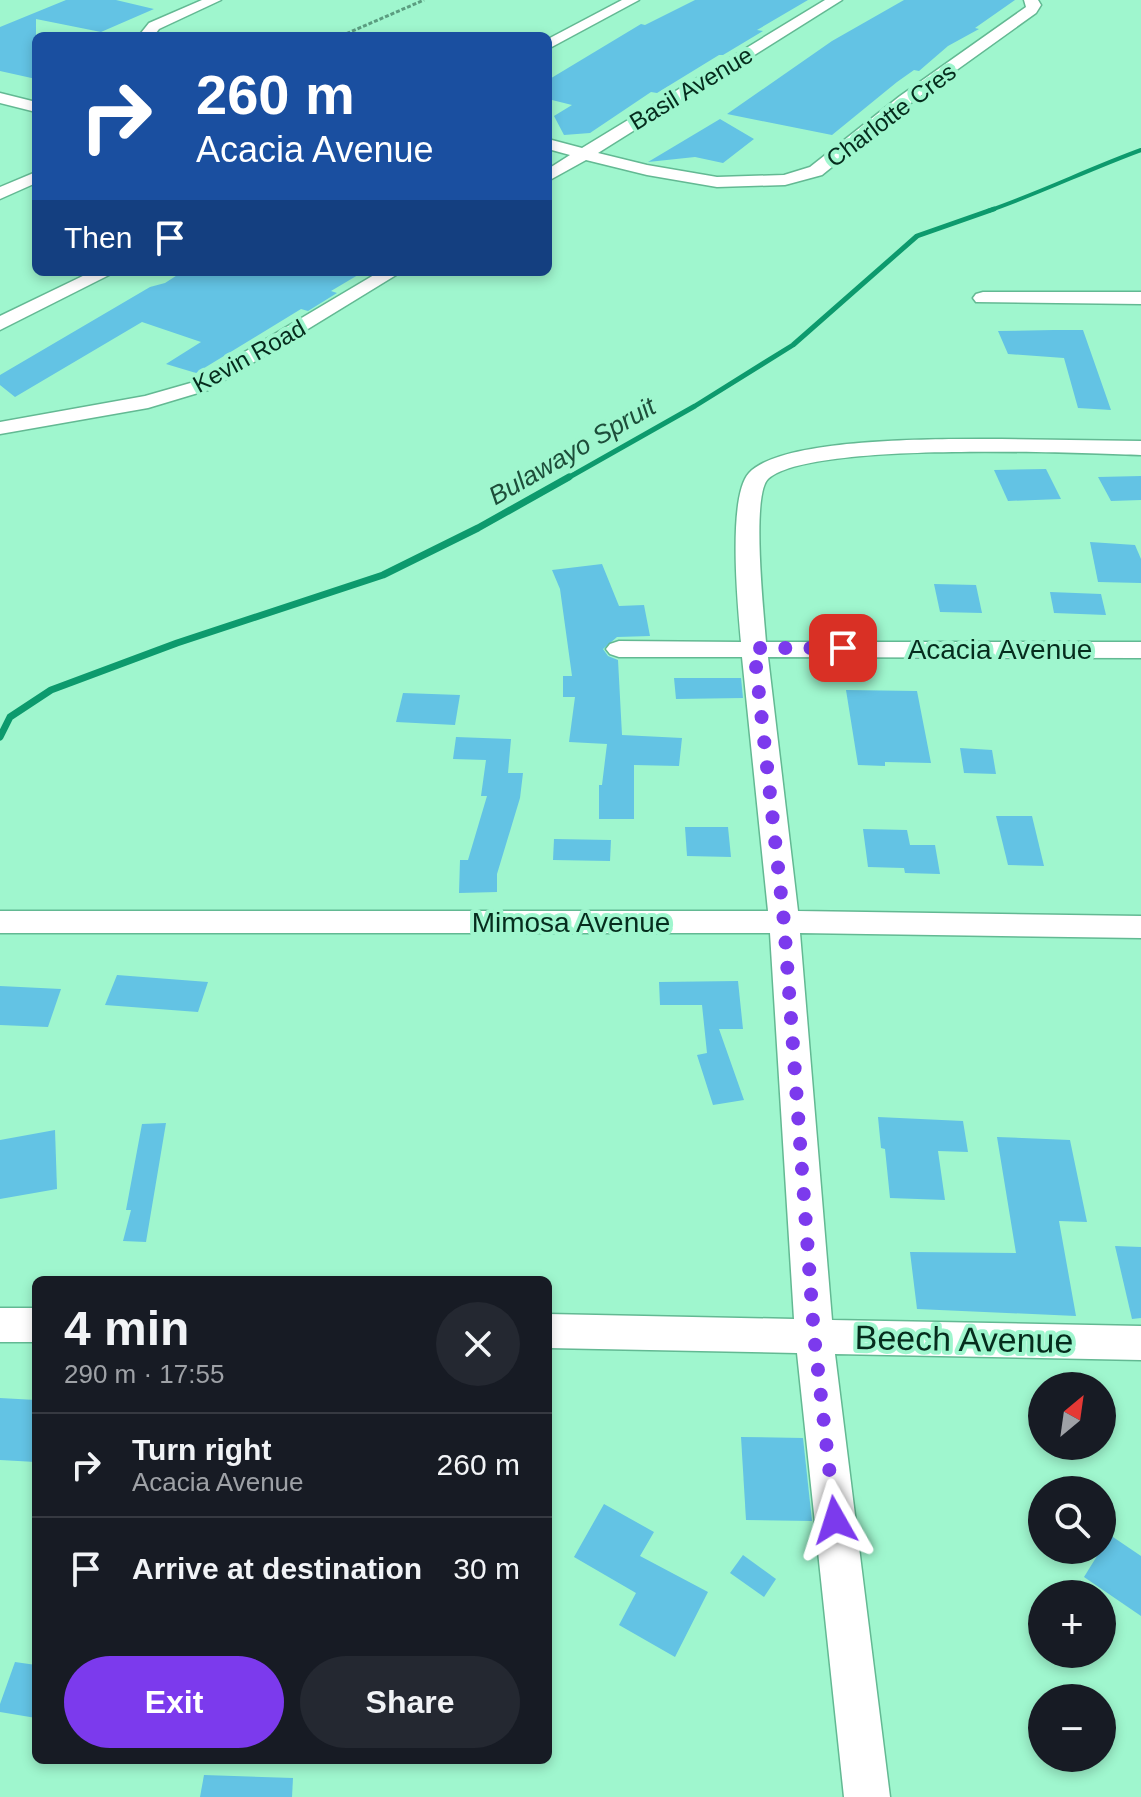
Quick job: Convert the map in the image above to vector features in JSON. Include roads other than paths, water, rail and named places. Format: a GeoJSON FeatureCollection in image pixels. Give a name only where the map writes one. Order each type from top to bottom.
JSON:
{"type":"FeatureCollection","features":[{"type":"Feature","properties":{"kind":"street"},"geometry":{"type":"LineString","coordinates":[[149,32],[154,26],[214,0]]}},
{"type":"Feature","properties":{"kind":"street"},"geometry":{"type":"LineString","coordinates":[[552,43],[632,0]]}},
{"type":"Feature","properties":{"kind":"street","name":"Basil Avenue"},"geometry":{"type":"LineString","coordinates":[[552,173],[835,0]]}},
{"type":"Feature","properties":{"kind":"street","name":"Charlotte Cres"},"geometry":{"type":"LineString","coordinates":[[552,145],[709,182],[759,183],[804,175],[816,171],[1031,5]]}},
{"type":"Feature","properties":{"kind":"street"},"geometry":{"type":"LineString","coordinates":[[0,98],[32,106]]}},
{"type":"Feature","properties":{"kind":"street"},"geometry":{"type":"LineString","coordinates":[[0,194],[32,179]]}},
{"type":"Feature","properties":{"kind":"street"},"geometry":{"type":"LineString","coordinates":[[0,324],[98,276]]}},
{"type":"Feature","properties":{"kind":"street","name":"Kevin Road"},"geometry":{"type":"LineString","coordinates":[[0,428],[148,402],[201,386],[385,276]]}},
{"type":"Feature","properties":{"kind":"street"},"geometry":{"type":"LineString","coordinates":[[983,298],[1141,298]]}},
{"type":"Feature","properties":{"kind":"street"},"geometry":{"type":"LineString","coordinates":[[867,1797],[814,1335],[784,922],[754,648],[748,539],[752,485],[759,474],[784,462],[850,450],[922,447],[1141,448]]}},
{"type":"Feature","properties":{"kind":"street","name":"Acacia Avenue"},"geometry":{"type":"LineString","coordinates":[[619,649],[1141,650]]}},
{"type":"Feature","properties":{"kind":"street","name":"Mimosa Avenue"},"geometry":{"type":"LineString","coordinates":[[0,922],[784,922],[1141,927]]}},
{"type":"Feature","properties":{"kind":"street"},"geometry":{"type":"LineString","coordinates":[[0,1325],[32,1325]]}},
{"type":"Feature","properties":{"kind":"street","name":"Beech Avenue"},"geometry":{"type":"LineString","coordinates":[[552,1331],[1141,1343]]}},
{"type":"Feature","properties":{"kind":"waterway","name":"Bulawayo Spruit"},"geometry":{"type":"LineString","coordinates":[[988,211],[1141,150]]}},
{"type":"Feature","properties":{"kind":"waterway","name":"Bulawayo Spruit"},"geometry":{"type":"LineString","coordinates":[[566,479],[695,406],[793,345],[917,236],[994,209]]}},
{"type":"Feature","properties":{"kind":"waterway","name":"Bulawayo Spruit"},"geometry":{"type":"LineString","coordinates":[[0,737],[10,717],[51,690],[177,643],[383,575],[478,528],[569,477]]}}]}
